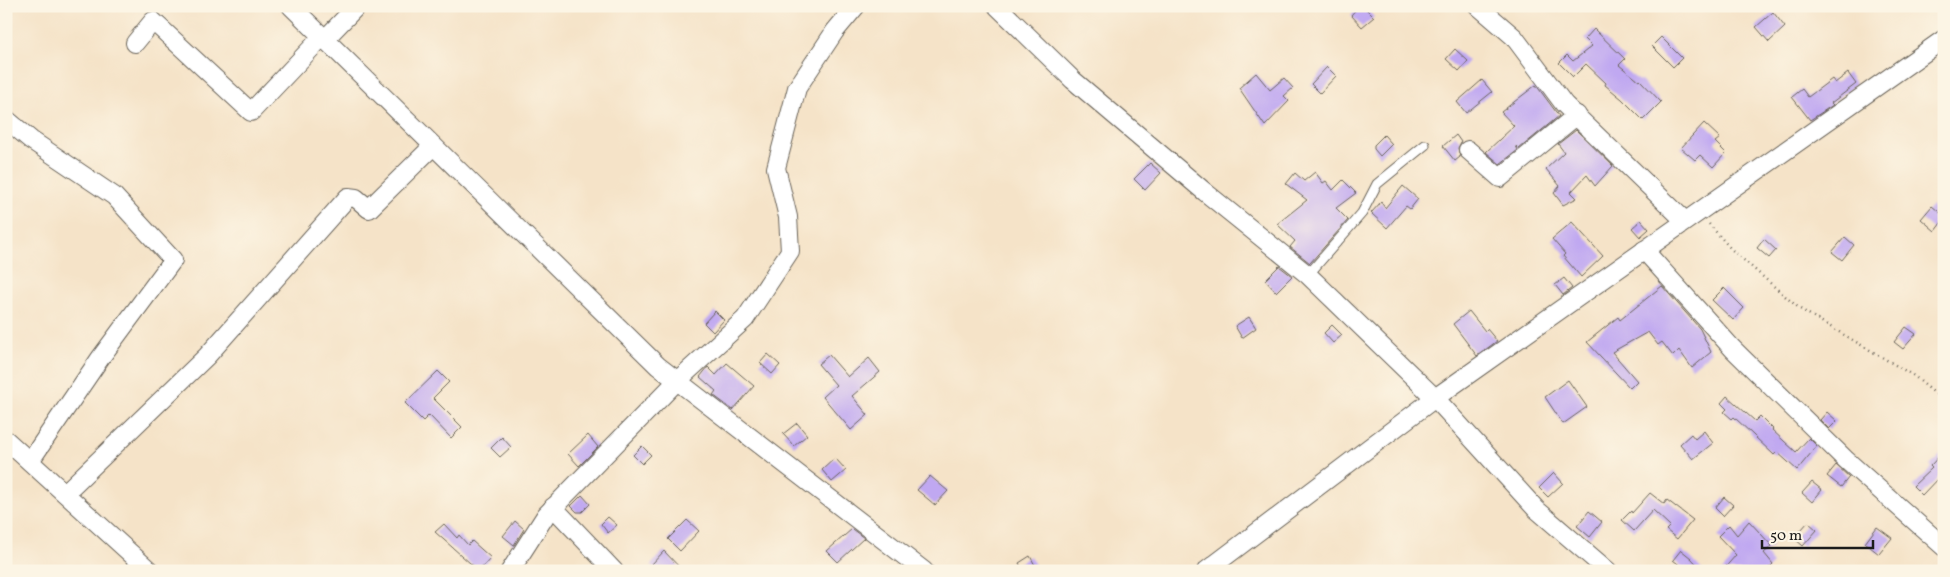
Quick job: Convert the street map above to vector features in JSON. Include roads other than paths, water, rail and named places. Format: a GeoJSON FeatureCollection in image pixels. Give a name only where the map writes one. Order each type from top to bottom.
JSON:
{"type":"FeatureCollection","features":[{"type":"Feature","properties":{"kind":"street"},"geometry":{"type":"LineString","coordinates":[[291,6],[658,366],[924,571]]}},
{"type":"Feature","properties":{"kind":"street"},"geometry":{"type":"LineString","coordinates":[[135,43],[153,21],[251,112],[357,6]]}},
{"type":"Feature","properties":{"kind":"street"},"geometry":{"type":"LineString","coordinates":[[510,571],[546,514],[677,381],[745,319],[790,251],[788,217],[776,168],[797,88],[835,31],[856,6]]}},
{"type":"Feature","properties":{"kind":"street"},"geometry":{"type":"LineString","coordinates":[[997,6],[1074,80],[1205,192],[1308,275],[1435,398],[1536,509],[1608,571]]}},
{"type":"Feature","properties":{"kind":"street"},"geometry":{"type":"LineString","coordinates":[[1478,6],[1514,37],[1564,104],[1692,216]]}},
{"type":"Feature","properties":{"kind":"street"},"geometry":{"type":"LineString","coordinates":[[1206,571],[1435,398],[1944,39]]}},
{"type":"Feature","properties":{"kind":"street"},"geometry":{"type":"LineString","coordinates":[[1468,150],[1500,178],[1576,115]]}},
{"type":"Feature","properties":{"kind":"street"},"geometry":{"type":"LineString","coordinates":[[6,119],[31,140],[114,196],[173,260],[101,357],[30,461]]}},
{"type":"Feature","properties":{"kind":"street"},"geometry":{"type":"LineString","coordinates":[[65,493],[207,356],[348,197],[356,198],[369,209],[433,146]]}},
{"type":"Feature","properties":{"kind":"street"},"geometry":{"type":"LineString","coordinates":[[1644,250],[1733,349],[1845,459],[1944,546]]}},
{"type":"Feature","properties":{"kind":"street"},"geometry":{"type":"LineString","coordinates":[[6,440],[150,571]]}},
{"type":"Feature","properties":{"kind":"street"},"geometry":{"type":"LineString","coordinates":[[553,508],[614,571]]}},
{"type":"Feature","properties":{"kind":"lane"},"geometry":{"type":"LineString","coordinates":[[1308,275],[1362,213],[1377,184],[1425,145]]}}]}
